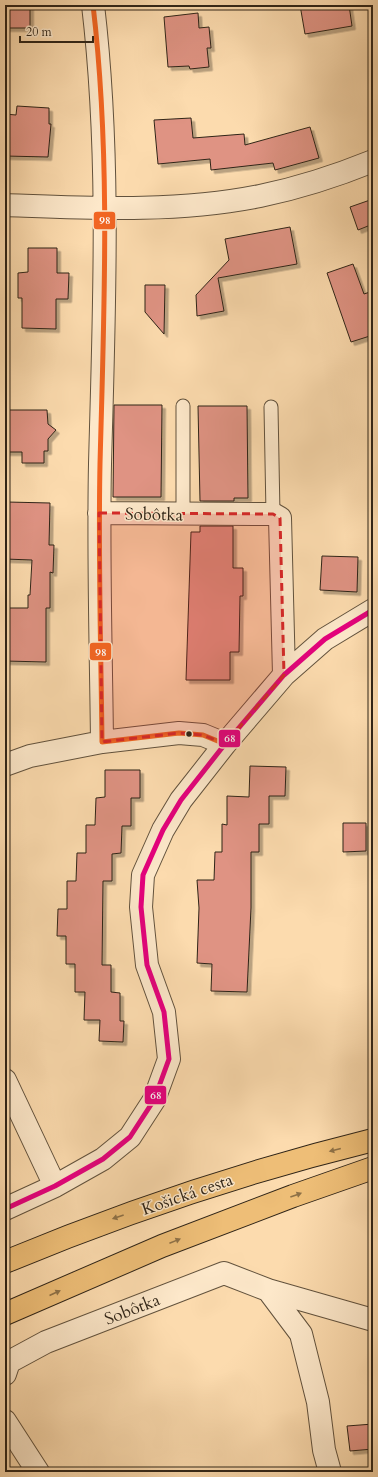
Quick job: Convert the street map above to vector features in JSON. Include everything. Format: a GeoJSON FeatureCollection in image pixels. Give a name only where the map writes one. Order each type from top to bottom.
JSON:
{"type":"FeatureCollection","features":[{"type":"Feature","properties":{"kind":"main road","name":"Košická cesta"},"geometry":{"type":"LineString","coordinates":[[5,1262],[84,1229],[180,1195],[245,1174],[373,1140]]}},
{"type":"Feature","properties":{"kind":"main road"},"geometry":{"type":"LineString","coordinates":[[10,1314],[162,1246],[293,1196],[373,1168]]}},
{"type":"Feature","properties":{"kind":"street"},"geometry":{"type":"LineString","coordinates":[[93,5],[100,67],[104,209],[99,513],[102,742]]}},
{"type":"Feature","properties":{"kind":"street"},"geometry":{"type":"LineString","coordinates":[[5,205],[104,209],[189,205],[259,196],[310,184],[373,161]]}},
{"type":"Feature","properties":{"kind":"street","name":"Sobôtka"},"geometry":{"type":"LineString","coordinates":[[99,513],[183,515],[273,514]]}},
{"type":"Feature","properties":{"kind":"street"},"geometry":{"type":"LineString","coordinates":[[273,514],[280,518],[284,675]]}},
{"type":"Feature","properties":{"kind":"street"},"geometry":{"type":"LineString","coordinates":[[5,1209],[55,1186],[104,1159],[130,1137],[154,1100],[169,1059],[164,1012],[147,965],[141,907],[143,875],[166,824],[181,800],[225,744],[284,675],[325,639],[373,610]]}},
{"type":"Feature","properties":{"kind":"street"},"geometry":{"type":"LineString","coordinates":[[5,765],[30,756],[102,742],[178,733],[203,735],[225,744]]}},
{"type":"Feature","properties":{"kind":"street"},"geometry":{"type":"LineString","coordinates":[[5,1080],[55,1186]]}},
{"type":"Feature","properties":{"kind":"street","name":"Sobôtka"},"geometry":{"type":"LineString","coordinates":[[5,1374],[9,1362],[46,1342],[224,1273],[268,1290],[373,1320]]}},
{"type":"Feature","properties":{"kind":"street"},"geometry":{"type":"LineString","coordinates":[[268,1290],[301,1334],[318,1402],[324,1450],[330,1472]]}},
{"type":"Feature","properties":{"kind":"street"},"geometry":{"type":"LineString","coordinates":[[5,1421],[38,1472]]}},
{"type":"Feature","properties":{"kind":"lane"},"geometry":{"type":"LineString","coordinates":[[183,406],[183,515]]}},
{"type":"Feature","properties":{"kind":"lane"},"geometry":{"type":"LineString","coordinates":[[271,406],[273,514]]}},
{"type":"Feature","properties":{"kind":"highlighted area"},"geometry":{"type":"Polygon","coordinates":[[[99,513],[273,514],[280,518],[284,675],[225,744],[203,735],[179,733],[102,742],[99,513]]]}},
{"type":"Feature","properties":{"kind":"building"},"geometry":{"type":"Polygon","coordinates":[[[6,5],[30,5],[30,28],[6,28],[6,5]]]}},
{"type":"Feature","properties":{"kind":"building"},"geometry":{"type":"Polygon","coordinates":[[[300,5],[349,5],[352,26],[305,34],[300,5]]]}},
{"type":"Feature","properties":{"kind":"building"},"geometry":{"type":"Polygon","coordinates":[[[198,13],[199,28],[209,27],[211,48],[207,48],[209,67],[190,69],[189,66],[168,67],[164,17],[198,13]]]}},
{"type":"Feature","properties":{"kind":"building"},"geometry":{"type":"Polygon","coordinates":[[[17,106],[49,108],[49,124],[51,124],[48,157],[5,156],[5,114],[16,115],[17,106]]]}},
{"type":"Feature","properties":{"kind":"building"},"geometry":{"type":"Polygon","coordinates":[[[191,118],[193,138],[244,134],[245,145],[310,127],[319,158],[275,170],[273,163],[211,170],[210,159],[158,164],[154,120],[191,118]]]}},
{"type":"Feature","properties":{"kind":"building"},"geometry":{"type":"Polygon","coordinates":[[[373,199],[373,224],[358,230],[350,207],[373,199]]]}},
{"type":"Feature","properties":{"kind":"building"},"geometry":{"type":"Polygon","coordinates":[[[290,227],[297,264],[218,278],[224,311],[197,316],[196,295],[229,260],[225,239],[290,227]]]}},
{"type":"Feature","properties":{"kind":"building"},"geometry":{"type":"Polygon","coordinates":[[[28,248],[57,248],[57,273],[69,273],[68,299],[56,299],[56,329],[22,328],[22,298],[18,298],[18,273],[28,272],[28,248]]]}},
{"type":"Feature","properties":{"kind":"building"},"geometry":{"type":"Polygon","coordinates":[[[353,264],[364,294],[373,291],[373,335],[351,342],[327,273],[353,264]]]}},
{"type":"Feature","properties":{"kind":"building"},"geometry":{"type":"Polygon","coordinates":[[[145,285],[165,285],[164,334],[145,312],[145,285]]]}},
{"type":"Feature","properties":{"kind":"building"},"geometry":{"type":"Polygon","coordinates":[[[114,405],[162,405],[161,497],[113,497],[114,405]]]}},
{"type":"Feature","properties":{"kind":"building"},"geometry":{"type":"Polygon","coordinates":[[[198,406],[247,406],[248,498],[234,498],[234,501],[200,501],[198,406]]]}},
{"type":"Feature","properties":{"kind":"building"},"geometry":{"type":"Polygon","coordinates":[[[5,410],[47,410],[48,424],[56,430],[48,439],[48,451],[44,451],[44,463],[22,463],[22,452],[5,452],[5,410]]]}},
{"type":"Feature","properties":{"kind":"building"},"geometry":{"type":"Polygon","coordinates":[[[7,502],[50,503],[49,545],[54,545],[53,573],[50,572],[50,608],[46,608],[46,662],[5,661],[5,608],[28,608],[32,560],[5,559],[7,502]]]}},
{"type":"Feature","properties":{"kind":"building"},"geometry":{"type":"Polygon","coordinates":[[[200,526],[233,526],[233,568],[243,568],[243,596],[240,596],[239,652],[230,652],[230,680],[186,680],[191,532],[200,532],[200,526]]]}},
{"type":"Feature","properties":{"kind":"building"},"geometry":{"type":"Polygon","coordinates":[[[322,556],[358,557],[357,592],[320,590],[322,556]]]}},
{"type":"Feature","properties":{"kind":"building"},"geometry":{"type":"Polygon","coordinates":[[[250,766],[286,767],[285,796],[269,796],[269,824],[259,824],[259,852],[251,852],[251,908],[247,992],[211,991],[212,964],[197,963],[199,908],[197,880],[214,880],[215,852],[222,852],[222,824],[227,825],[227,796],[249,797],[250,766]]]}},
{"type":"Feature","properties":{"kind":"building"},"geometry":{"type":"Polygon","coordinates":[[[105,770],[140,770],[140,798],[131,798],[131,826],[122,826],[121,853],[112,854],[112,881],[103,881],[102,965],[111,965],[111,992],[120,993],[120,1021],[124,1021],[123,1042],[99,1041],[100,1020],[84,1020],[85,992],[75,992],[75,964],[66,964],[66,936],[57,936],[58,909],[67,909],[67,881],[76,881],[77,853],[86,853],[86,825],[95,825],[96,798],[105,797],[105,770]]]}},
{"type":"Feature","properties":{"kind":"building"},"geometry":{"type":"Polygon","coordinates":[[[343,823],[366,823],[366,851],[343,852],[343,823]]]}},
{"type":"Feature","properties":{"kind":"building"},"geometry":{"type":"Polygon","coordinates":[[[373,1424],[373,1449],[350,1451],[347,1426],[373,1424]]]}},
{"type":"Feature","properties":{"kind":"transit line","name":"98"},"geometry":{"type":"LineString","coordinates":[[93,5],[99,62],[102,119],[105,234],[99,534],[102,742],[179,733],[203,735],[225,744]]}},
{"type":"Feature","properties":{"kind":"transit line","name":"68"},"geometry":{"type":"LineString","coordinates":[[5,1209],[55,1186],[103,1159],[130,1137],[154,1100],[169,1059],[164,1012],[147,965],[141,907],[143,875],[163,830],[181,800],[225,744],[284,675],[325,639],[373,610]]}}]}
